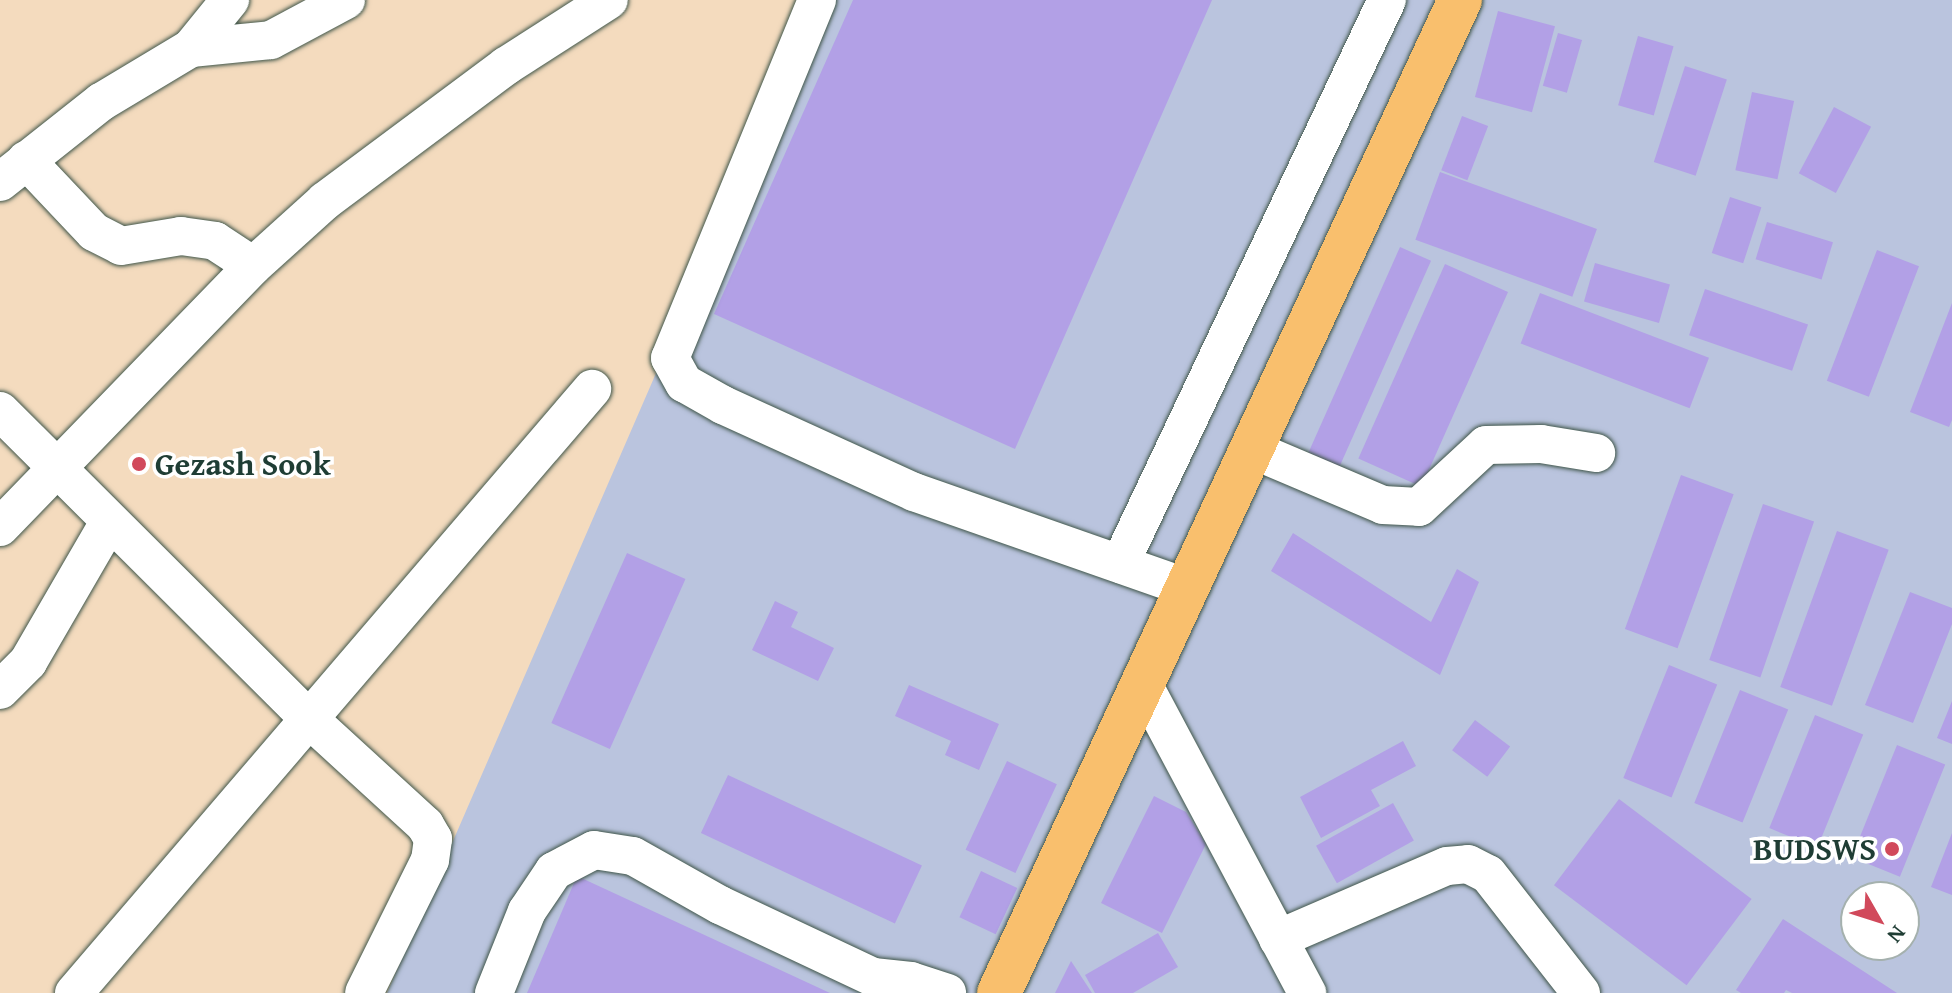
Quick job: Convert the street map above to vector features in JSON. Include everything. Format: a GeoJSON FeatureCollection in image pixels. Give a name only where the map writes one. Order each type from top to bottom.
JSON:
{"type":"FeatureCollection","features":[{"type":"Feature","properties":{"kind":"main road"},"geometry":{"type":"LineString","coordinates":[[999,993],[1460,0]]}},
{"type":"Feature","properties":{"kind":"street"},"geometry":{"type":"LineString","coordinates":[[230,0],[191,48],[101,102],[13,171],[94,232],[121,246],[181,236],[215,241],[253,266]]}},
{"type":"Feature","properties":{"kind":"street"},"geometry":{"type":"LineString","coordinates":[[191,48],[271,40],[346,0]]}},
{"type":"Feature","properties":{"kind":"street"},"geometry":{"type":"LineString","coordinates":[[0,527],[253,266],[336,193],[506,66],[609,0]]}},
{"type":"Feature","properties":{"kind":"street"},"geometry":{"type":"LineString","coordinates":[[817,0],[670,358],[684,383],[723,405],[914,492],[1186,587]]}},
{"type":"Feature","properties":{"kind":"street"},"geometry":{"type":"LineString","coordinates":[[1120,564],[1387,0]]}},
{"type":"Feature","properties":{"kind":"street"},"geometry":{"type":"LineString","coordinates":[[74,993],[307,717],[592,389]]}},
{"type":"Feature","properties":{"kind":"street"},"geometry":{"type":"LineString","coordinates":[[0,411],[307,717],[425,825],[433,839],[430,860],[364,993]]}},
{"type":"Feature","properties":{"kind":"street"},"geometry":{"type":"LineString","coordinates":[[1251,449],[1383,505],[1419,507],[1486,445],[1541,444],[1596,453]]}},
{"type":"Feature","properties":{"kind":"street"},"geometry":{"type":"LineString","coordinates":[[0,690],[28,662],[109,522]]}},
{"type":"Feature","properties":{"kind":"street"},"geometry":{"type":"LineString","coordinates":[[1143,684],[1307,993]]}},
{"type":"Feature","properties":{"kind":"street"},"geometry":{"type":"LineString","coordinates":[[494,993],[527,911],[554,871],[594,850],[633,856],[720,905],[873,977],[911,981],[947,993]]}},
{"type":"Feature","properties":{"kind":"street"},"geometry":{"type":"LineString","coordinates":[[1278,939],[1447,866],[1468,864],[1488,874],[1581,993]]}},
{"type":"Feature","properties":{"kind":"shaded area"},"geometry":{"type":"Polygon","coordinates":[[[818,0],[1952,0],[1952,993],[387,993],[818,0]]]}},
{"type":"Feature","properties":{"kind":"building"},"geometry":{"type":"Polygon","coordinates":[[[853,0],[1212,0],[1015,449],[714,314],[853,0]]]}},
{"type":"Feature","properties":{"kind":"building"},"geometry":{"type":"Polygon","coordinates":[[[1498,11],[1555,26],[1532,112],[1475,97],[1498,11]]]}},
{"type":"Feature","properties":{"kind":"building"},"geometry":{"type":"Polygon","coordinates":[[[1558,33],[1582,40],[1567,93],[1543,86],[1558,33]]]}},
{"type":"Feature","properties":{"kind":"building"},"geometry":{"type":"Polygon","coordinates":[[[1638,36],[1674,46],[1654,115],[1618,105],[1638,36]]]}},
{"type":"Feature","properties":{"kind":"building"},"geometry":{"type":"Polygon","coordinates":[[[1685,66],[1727,80],[1696,176],[1654,162],[1685,66]]]}},
{"type":"Feature","properties":{"kind":"building"},"geometry":{"type":"Polygon","coordinates":[[[1752,92],[1794,101],[1777,179],[1735,170],[1752,92]]]}},
{"type":"Feature","properties":{"kind":"building"},"geometry":{"type":"Polygon","coordinates":[[[1834,107],[1871,127],[1836,193],[1799,173],[1834,107]]]}},
{"type":"Feature","properties":{"kind":"building"},"geometry":{"type":"Polygon","coordinates":[[[1462,116],[1488,126],[1467,180],[1441,170],[1462,116]]]}},
{"type":"Feature","properties":{"kind":"building"},"geometry":{"type":"Polygon","coordinates":[[[1440,172],[1597,229],[1572,297],[1415,240],[1440,172]]]}},
{"type":"Feature","properties":{"kind":"building"},"geometry":{"type":"Polygon","coordinates":[[[1730,197],[1761,207],[1743,263],[1712,253],[1730,197]]]}},
{"type":"Feature","properties":{"kind":"building"},"geometry":{"type":"Polygon","coordinates":[[[1767,222],[1833,242],[1822,279],[1756,259],[1767,222]]]}},
{"type":"Feature","properties":{"kind":"building"},"geometry":{"type":"Polygon","coordinates":[[[1400,247],[1431,261],[1340,466],[1308,453],[1400,247]]]}},
{"type":"Feature","properties":{"kind":"building"},"geometry":{"type":"Polygon","coordinates":[[[1877,250],[1919,266],[1869,397],[1827,381],[1877,250]]]}},
{"type":"Feature","properties":{"kind":"building"},"geometry":{"type":"Polygon","coordinates":[[[1595,263],[1670,284],[1659,323],[1584,301],[1595,263]]]}},
{"type":"Feature","properties":{"kind":"building"},"geometry":{"type":"Polygon","coordinates":[[[1445,264],[1508,292],[1421,487],[1358,459],[1445,264]]]}},
{"type":"Feature","properties":{"kind":"building"},"geometry":{"type":"Polygon","coordinates":[[[1705,289],[1808,324],[1792,371],[1689,335],[1705,289]]]}},
{"type":"Feature","properties":{"kind":"building"},"geometry":{"type":"Polygon","coordinates":[[[1540,293],[1709,358],[1690,408],[1521,343],[1540,293]]]}},
{"type":"Feature","properties":{"kind":"building"},"geometry":{"type":"Polygon","coordinates":[[[1952,303],[1952,420],[1949,427],[1910,412],[1952,303]]]}},
{"type":"Feature","properties":{"kind":"building"},"geometry":{"type":"Polygon","coordinates":[[[1681,475],[1734,494],[1678,648],[1625,629],[1681,475]]]}},
{"type":"Feature","properties":{"kind":"building"},"geometry":{"type":"Polygon","coordinates":[[[1763,504],[1814,522],[1760,678],[1709,660],[1763,504]]]}},
{"type":"Feature","properties":{"kind":"building"},"geometry":{"type":"Polygon","coordinates":[[[1837,531],[1889,550],[1832,706],[1780,687],[1837,531]]]}},
{"type":"Feature","properties":{"kind":"building"},"geometry":{"type":"Polygon","coordinates":[[[1293,533],[1431,622],[1457,569],[1479,582],[1440,675],[1271,571],[1293,533]]]}},
{"type":"Feature","properties":{"kind":"building"},"geometry":{"type":"Polygon","coordinates":[[[627,553],[685,579],[610,749],[551,723],[627,553]]]}},
{"type":"Feature","properties":{"kind":"building"},"geometry":{"type":"Polygon","coordinates":[[[1910,592],[1952,608],[1952,624],[1913,723],[1865,705],[1910,592]]]}},
{"type":"Feature","properties":{"kind":"building"},"geometry":{"type":"Polygon","coordinates":[[[775,601],[798,612],[791,627],[834,648],[818,681],[752,650],[775,601]]]}},
{"type":"Feature","properties":{"kind":"building"},"geometry":{"type":"Polygon","coordinates":[[[1669,665],[1717,684],[1672,798],[1623,778],[1669,665]]]}},
{"type":"Feature","properties":{"kind":"building"},"geometry":{"type":"Polygon","coordinates":[[[909,685],[999,724],[979,770],[945,755],[951,741],[895,716],[909,685]]]}},
{"type":"Feature","properties":{"kind":"building"},"geometry":{"type":"Polygon","coordinates":[[[1740,690],[1788,709],[1743,823],[1694,803],[1740,690]]]}},
{"type":"Feature","properties":{"kind":"building"},"geometry":{"type":"Polygon","coordinates":[[[1952,701],[1952,744],[1937,738],[1952,701]]]}},
{"type":"Feature","properties":{"kind":"building"},"geometry":{"type":"Polygon","coordinates":[[[1815,715],[1863,734],[1818,848],[1769,828],[1815,715]]]}},
{"type":"Feature","properties":{"kind":"building"},"geometry":{"type":"Polygon","coordinates":[[[1475,720],[1510,746],[1487,777],[1452,750],[1475,720]]]}},
{"type":"Feature","properties":{"kind":"building"},"geometry":{"type":"Polygon","coordinates":[[[1403,741],[1416,766],[1371,790],[1380,806],[1321,838],[1300,797],[1403,741]]]}},
{"type":"Feature","properties":{"kind":"building"},"geometry":{"type":"Polygon","coordinates":[[[1897,745],[1945,764],[1900,877],[1852,857],[1897,745]]]}},
{"type":"Feature","properties":{"kind":"building"},"geometry":{"type":"Polygon","coordinates":[[[1007,761],[1057,784],[1015,873],[966,850],[1007,761]]]}},
{"type":"Feature","properties":{"kind":"building"},"geometry":{"type":"Polygon","coordinates":[[[728,775],[922,865],[895,923],[701,833],[728,775]]]}},
{"type":"Feature","properties":{"kind":"building"},"geometry":{"type":"Polygon","coordinates":[[[1154,796],[1186,812],[1206,844],[1162,933],[1101,903],[1154,796]]]}},
{"type":"Feature","properties":{"kind":"building"},"geometry":{"type":"Polygon","coordinates":[[[1619,799],[1752,899],[1687,985],[1554,885],[1619,799]]]}},
{"type":"Feature","properties":{"kind":"building"},"geometry":{"type":"Polygon","coordinates":[[[1393,803],[1414,841],[1337,883],[1316,846],[1393,803]]]}},
{"type":"Feature","properties":{"kind":"building"},"geometry":{"type":"Polygon","coordinates":[[[1952,833],[1952,895],[1931,887],[1952,833]]]}},
{"type":"Feature","properties":{"kind":"building"},"geometry":{"type":"Polygon","coordinates":[[[981,871],[1017,888],[996,934],[959,917],[981,871]]]}},
{"type":"Feature","properties":{"kind":"building"},"geometry":{"type":"Polygon","coordinates":[[[577,876],[830,993],[527,993],[577,876]]]}},
{"type":"Feature","properties":{"kind":"building"},"geometry":{"type":"Polygon","coordinates":[[[1783,919],[1840,956],[1840,961],[1848,961],[1897,993],[1792,993],[1786,990],[1784,993],[1741,993],[1736,990],[1783,919]]]}},
{"type":"Feature","properties":{"kind":"building"},"geometry":{"type":"Polygon","coordinates":[[[1158,933],[1178,967],[1133,993],[1095,993],[1085,975],[1158,933]]]}},
{"type":"Feature","properties":{"kind":"building"},"geometry":{"type":"Polygon","coordinates":[[[1071,961],[1092,993],[1055,993],[1071,961]]]}},
{"type":"Feature","properties":{"kind":"place","name":"Gezash Sook"},"geometry":{"type":"Point","coordinates":[139,464]}},
{"type":"Feature","properties":{"kind":"place","name":"BUDSWS"},"geometry":{"type":"Point","coordinates":[1892,849]}}]}
